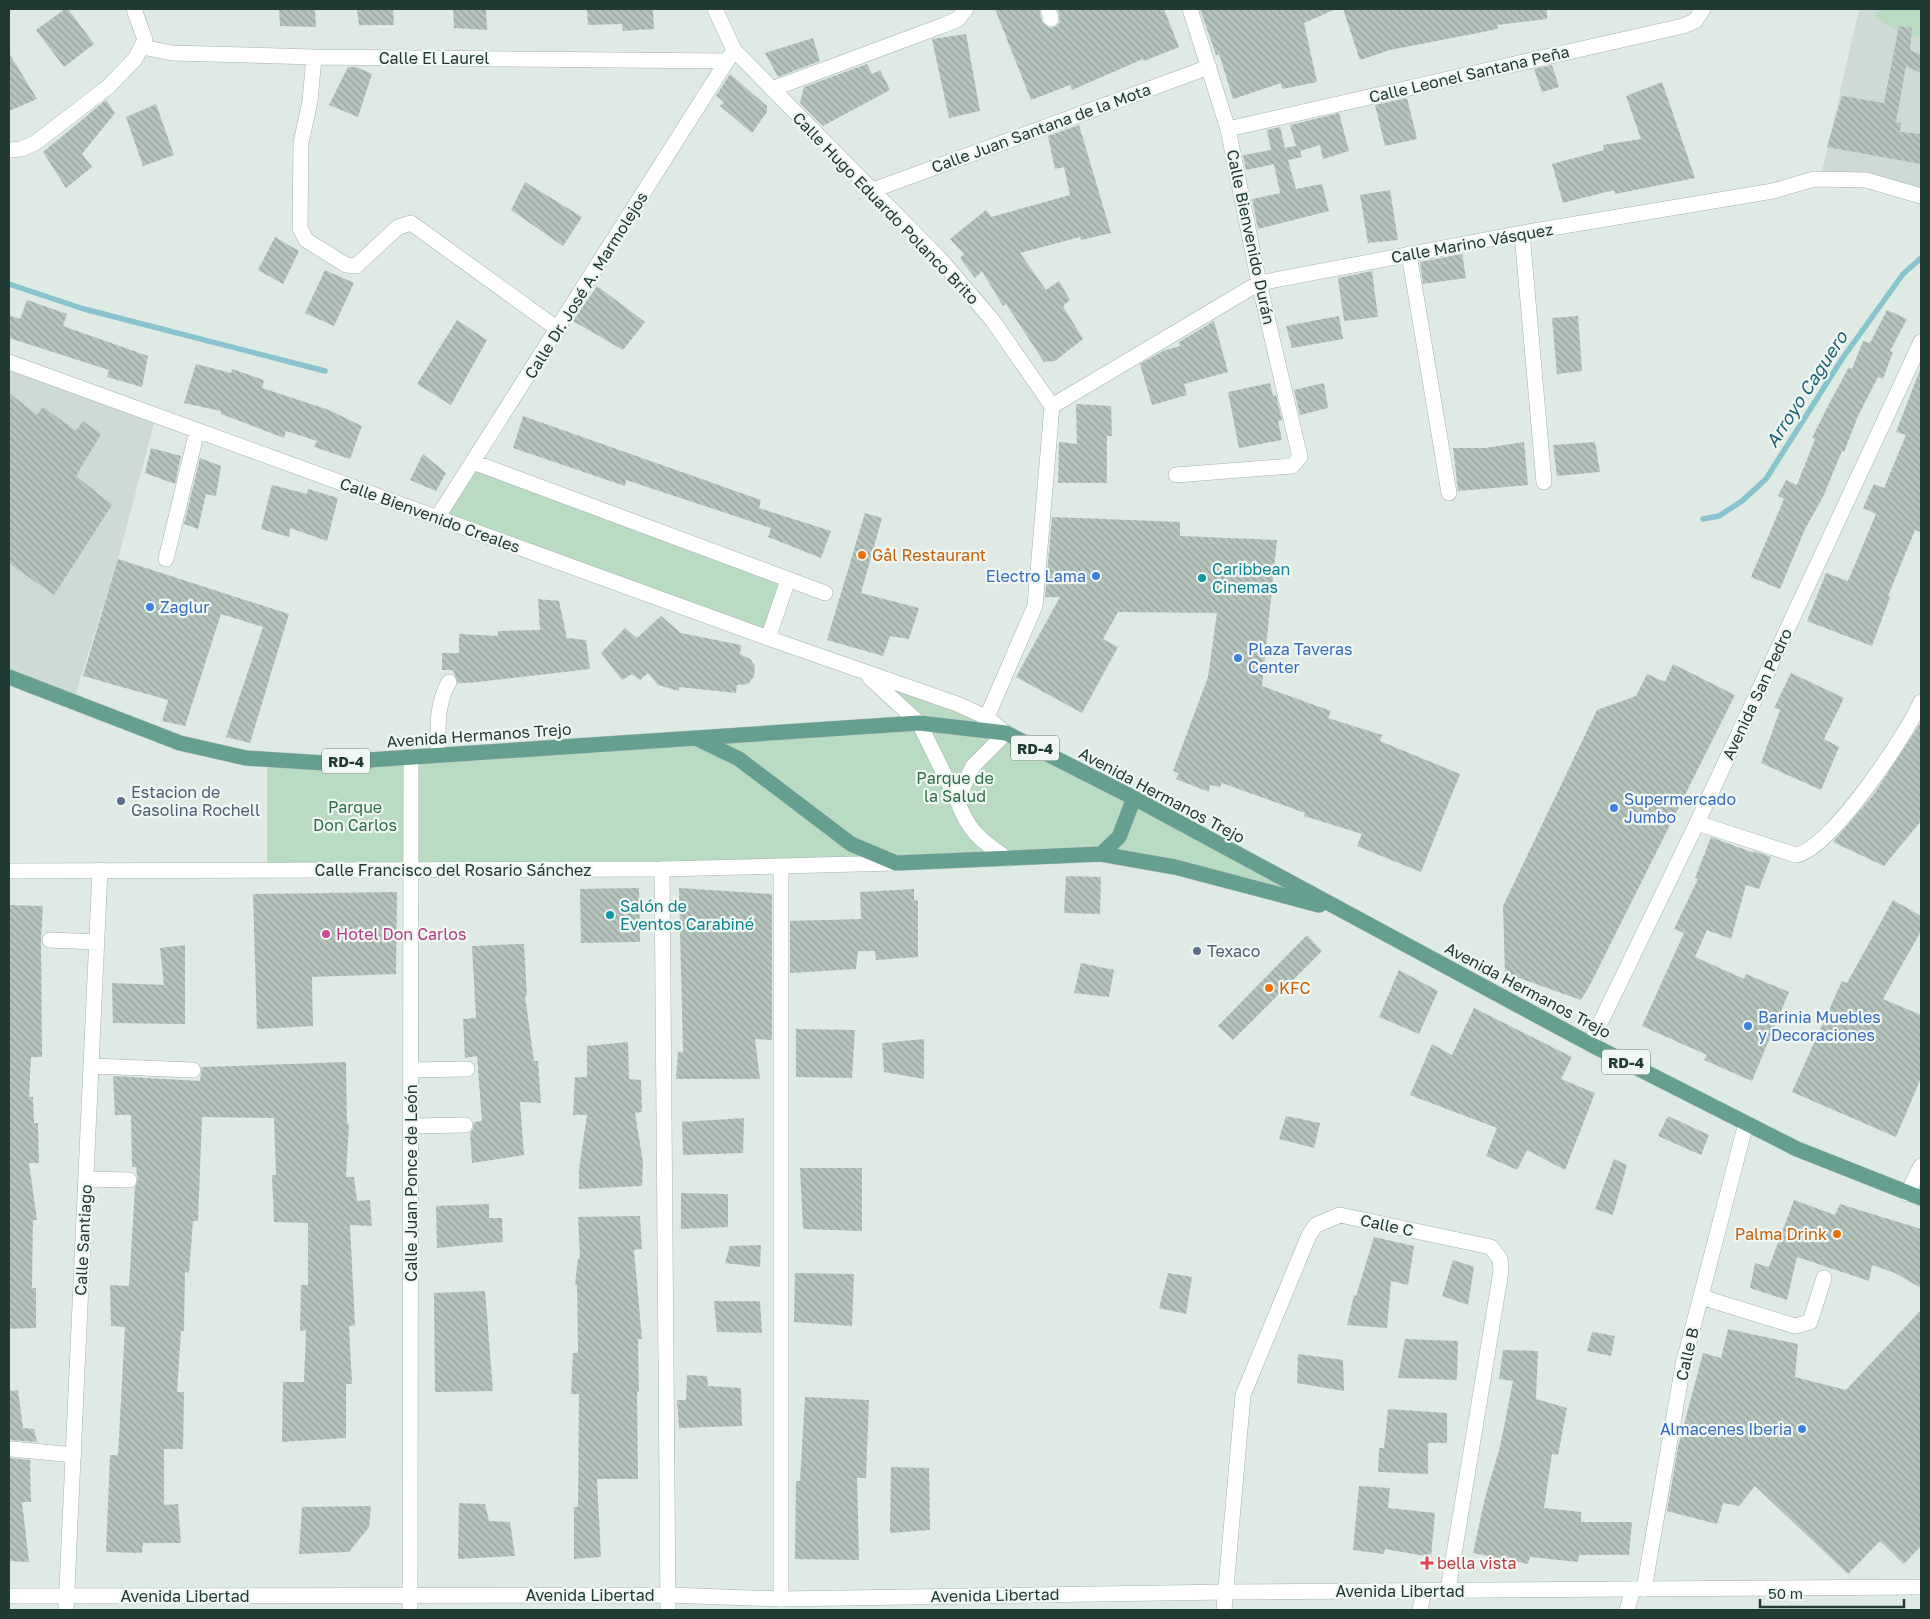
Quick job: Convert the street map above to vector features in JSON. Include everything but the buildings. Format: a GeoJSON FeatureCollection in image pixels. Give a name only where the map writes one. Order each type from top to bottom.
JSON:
{"type":"FeatureCollection","features":[{"type":"Feature","properties":{"kind":"main road","name":"Avenida Hermanos Trejo"},"geometry":{"type":"LineString","coordinates":[[9,677],[180,743],[246,758],[324,763],[919,723],[983,724],[1134,798],[1590,1044],[1797,1149],[1914,1196]]}},
{"type":"Feature","properties":{"kind":"main road","name":"Avenida Hermanos Trejo"},"geometry":{"type":"LineString","coordinates":[[696,738],[738,759],[851,844],[896,863],[1100,854],[1175,867],[1338,909]]}},
{"type":"Feature","properties":{"kind":"main road"},"geometry":{"type":"LineString","coordinates":[[1100,854],[1119,837],[1134,798]]}},
{"type":"Feature","properties":{"kind":"street"},"geometry":{"type":"LineString","coordinates":[[9,150],[29,146],[56,128],[108,87],[135,59],[142,47],[144,35],[134,9]]}},
{"type":"Feature","properties":{"kind":"street","name":"Calle Hugo Eduardo Polanco Brito"},"geometry":{"type":"LineString","coordinates":[[715,9],[730,56],[772,89],[941,260],[980,306],[1052,406]]}},
{"type":"Feature","properties":{"kind":"street"},"geometry":{"type":"LineString","coordinates":[[772,89],[944,25],[958,19],[966,9]]}},
{"type":"Feature","properties":{"kind":"street","name":"Calle Bienvenido Durán"},"geometry":{"type":"LineString","coordinates":[[1176,475],[1292,466],[1300,457],[1259,283],[1228,129],[1190,9]]}},
{"type":"Feature","properties":{"kind":"street","name":"Calle Leonel Santana Peña"},"geometry":{"type":"LineString","coordinates":[[1228,129],[1683,26],[1695,21],[1703,9]]}},
{"type":"Feature","properties":{"kind":"street","name":"Calle El Laurel"},"geometry":{"type":"LineString","coordinates":[[142,47],[172,53],[314,57],[730,56]]}},
{"type":"Feature","properties":{"kind":"street","name":"Calle Dr. José A. Marmolejos"},"geometry":{"type":"LineString","coordinates":[[438,518],[559,330],[730,56]]}},
{"type":"Feature","properties":{"kind":"street"},"geometry":{"type":"LineString","coordinates":[[314,57],[310,100],[301,143],[300,228],[306,240],[346,265],[356,266],[398,228],[411,223],[559,330]]}},
{"type":"Feature","properties":{"kind":"street","name":"Calle Juan Santana de la Mota"},"geometry":{"type":"LineString","coordinates":[[873,190],[1209,66]]}},
{"type":"Feature","properties":{"kind":"street","name":"Calle Marino Vásquez"},"geometry":{"type":"LineString","coordinates":[[1052,406],[1259,283],[1522,233],[1773,191],[1814,179],[1866,180],[1921,196]]}},
{"type":"Feature","properties":{"kind":"street"},"geometry":{"type":"LineString","coordinates":[[1522,233],[1544,482]]}},
{"type":"Feature","properties":{"kind":"street"},"geometry":{"type":"LineString","coordinates":[[1409,254],[1449,493]]}},
{"type":"Feature","properties":{"kind":"street","name":"Avenida San Pedro"},"geometry":{"type":"LineString","coordinates":[[1590,1044],[1697,823],[1921,342]]}},
{"type":"Feature","properties":{"kind":"street","name":"Calle Bienvenido Creales"},"geometry":{"type":"LineString","coordinates":[[9,362],[851,668],[958,704],[983,724]]}},
{"type":"Feature","properties":{"kind":"street"},"geometry":{"type":"LineString","coordinates":[[983,724],[1035,606],[1052,406]]}},
{"type":"Feature","properties":{"kind":"street"},"geometry":{"type":"LineString","coordinates":[[166,559],[197,431]]}},
{"type":"Feature","properties":{"kind":"street"},"geometry":{"type":"LineString","coordinates":[[473,462],[825,593]]}},
{"type":"Feature","properties":{"kind":"street"},"geometry":{"type":"LineString","coordinates":[[768,638],[788,580]]}},
{"type":"Feature","properties":{"kind":"street","name":"Calle Bienvenido Creales"},"geometry":{"type":"LineString","coordinates":[[851,668],[871,679],[919,723],[957,800],[964,820],[980,840],[1008,859]]}},
{"type":"Feature","properties":{"kind":"street"},"geometry":{"type":"LineString","coordinates":[[438,755],[438,710],[443,692],[449,682]]}},
{"type":"Feature","properties":{"kind":"street"},"geometry":{"type":"LineString","coordinates":[[1697,823],[1796,855],[1808,852],[1854,804],[1879,771],[1921,702]]}},
{"type":"Feature","properties":{"kind":"street"},"geometry":{"type":"LineString","coordinates":[[957,800],[973,766],[1006,734]]}},
{"type":"Feature","properties":{"kind":"street","name":"Calle Juan Ponce de León"},"geometry":{"type":"LineString","coordinates":[[410,1610],[411,757]]}},
{"type":"Feature","properties":{"kind":"street","name":"Calle Francisco del Rosario Sánchez"},"geometry":{"type":"LineString","coordinates":[[9,871],[781,868],[896,863]]}},
{"type":"Feature","properties":{"kind":"street"},"geometry":{"type":"LineString","coordinates":[[781,868],[781,1599]]}},
{"type":"Feature","properties":{"kind":"street"},"geometry":{"type":"LineString","coordinates":[[662,869],[668,1610]]}},
{"type":"Feature","properties":{"kind":"street","name":"Calle Santiago"},"geometry":{"type":"LineString","coordinates":[[66,1603],[100,870]]}},
{"type":"Feature","properties":{"kind":"street"},"geometry":{"type":"LineString","coordinates":[[50,940],[97,942]]}},
{"type":"Feature","properties":{"kind":"street"},"geometry":{"type":"LineString","coordinates":[[91,1066],[194,1070]]}},
{"type":"Feature","properties":{"kind":"street"},"geometry":{"type":"LineString","coordinates":[[411,1070],[468,1069]]}},
{"type":"Feature","properties":{"kind":"street","name":"Calle B"},"geometry":{"type":"LineString","coordinates":[[1627,1610],[1638,1589],[1683,1364],[1746,1123]]}},
{"type":"Feature","properties":{"kind":"street"},"geometry":{"type":"LineString","coordinates":[[411,1126],[465,1125]]}},
{"type":"Feature","properties":{"kind":"street"},"geometry":{"type":"LineString","coordinates":[[1914,1196],[1921,1166]]}},
{"type":"Feature","properties":{"kind":"street"},"geometry":{"type":"LineString","coordinates":[[86,1179],[130,1180]]}},
{"type":"Feature","properties":{"kind":"street","name":"Calle C"},"geometry":{"type":"LineString","coordinates":[[1224,1610],[1242,1395],[1309,1235],[1316,1225],[1340,1215],[1490,1247],[1500,1259],[1501,1271],[1448,1590]]}},
{"type":"Feature","properties":{"kind":"street"},"geometry":{"type":"LineString","coordinates":[[1701,1297],[1795,1326],[1810,1322],[1814,1316],[1824,1278]]}},
{"type":"Feature","properties":{"kind":"street"},"geometry":{"type":"LineString","coordinates":[[12,1449],[74,1455]]}},
{"type":"Feature","properties":{"kind":"street","name":"Avenida Libertad"},"geometry":{"type":"LineString","coordinates":[[9,1596],[66,1603],[410,1595],[669,1595],[781,1599],[1226,1592],[1921,1587]]}},
{"type":"Feature","properties":{"kind":"street"},"geometry":{"type":"LineString","coordinates":[[1420,1610],[1424,1590]]}},
{"type":"Feature","properties":{"kind":"shaded area"},"geometry":{"type":"Polygon","coordinates":[[[1859,9],[1921,9],[1921,196],[1820,180],[1859,9]]]}},
{"type":"Feature","properties":{"kind":"shaded area"},"geometry":{"type":"Polygon","coordinates":[[[9,362],[156,416],[118,559],[73,702],[9,677],[9,362]]]}},
{"type":"Feature","properties":{"kind":"green space"},"geometry":{"type":"Polygon","coordinates":[[[1879,9],[1921,9],[1921,38],[1898,31],[1875,17],[1879,9]]]}},
{"type":"Feature","properties":{"kind":"green space"},"geometry":{"type":"Polygon","coordinates":[[[473,462],[791,581],[768,638],[437,518],[473,462]]]}},
{"type":"Feature","properties":{"kind":"green space","name":"Parque de la Salud"},"geometry":{"type":"Polygon","coordinates":[[[871,679],[957,704],[1338,909],[1101,854],[267,870],[267,759],[918,723],[871,679]]]}},
{"type":"Feature","properties":{"kind":"waterway","name":"Arroyo Caguero"},"geometry":{"type":"LineString","coordinates":[[1703,519],[1719,516],[1742,501],[1766,479],[1842,359],[1903,274],[1921,258]]}},
{"type":"Feature","properties":{"kind":"waterway"},"geometry":{"type":"LineString","coordinates":[[9,284],[84,309],[325,371]]}},
{"type":"Feature","properties":{"kind":"place","name":"Gål Restaurant"},"geometry":{"type":"Point","coordinates":[862,555]}},
{"type":"Feature","properties":{"kind":"place","name":"Electro Lama"},"geometry":{"type":"Point","coordinates":[1096,576]}},
{"type":"Feature","properties":{"kind":"place","name":"Caribbean Cinemas"},"geometry":{"type":"Point","coordinates":[1202,578]}},
{"type":"Feature","properties":{"kind":"place","name":"Zaglur"},"geometry":{"type":"Point","coordinates":[150,607]}},
{"type":"Feature","properties":{"kind":"place","name":"Plaza Taveras Center"},"geometry":{"type":"Point","coordinates":[1238,658]}},
{"type":"Feature","properties":{"kind":"place","name":"Estacion de Gasolina Rochell"},"geometry":{"type":"Point","coordinates":[121,801]}},
{"type":"Feature","properties":{"kind":"place","name":"Supermercado Jumbo"},"geometry":{"type":"Point","coordinates":[1614,808]}},
{"type":"Feature","properties":{"kind":"place","name":"Salón de Eventos Carabiné"},"geometry":{"type":"Point","coordinates":[610,915]}},
{"type":"Feature","properties":{"kind":"place","name":"Hotel Don Carlos"},"geometry":{"type":"Point","coordinates":[326,934]}},
{"type":"Feature","properties":{"kind":"place","name":"Texaco"},"geometry":{"type":"Point","coordinates":[1197,951]}},
{"type":"Feature","properties":{"kind":"place","name":"KFC"},"geometry":{"type":"Point","coordinates":[1269,988]}},
{"type":"Feature","properties":{"kind":"place","name":"Barinia Muebles y Decoraciones"},"geometry":{"type":"Point","coordinates":[1748,1026]}},
{"type":"Feature","properties":{"kind":"place","name":"Palma Drink"},"geometry":{"type":"Point","coordinates":[1837,1234]}},
{"type":"Feature","properties":{"kind":"place","name":"Almacenes Iberia"},"geometry":{"type":"Point","coordinates":[1802,1429]}},
{"type":"Feature","properties":{"kind":"place","name":"bella vista"},"geometry":{"type":"Point","coordinates":[1427,1563]}},
{"type":"Feature","properties":{"kind":"park label","name":"Parque Don Carlos"},"geometry":{"type":"Point","coordinates":[355,816]}}]}
